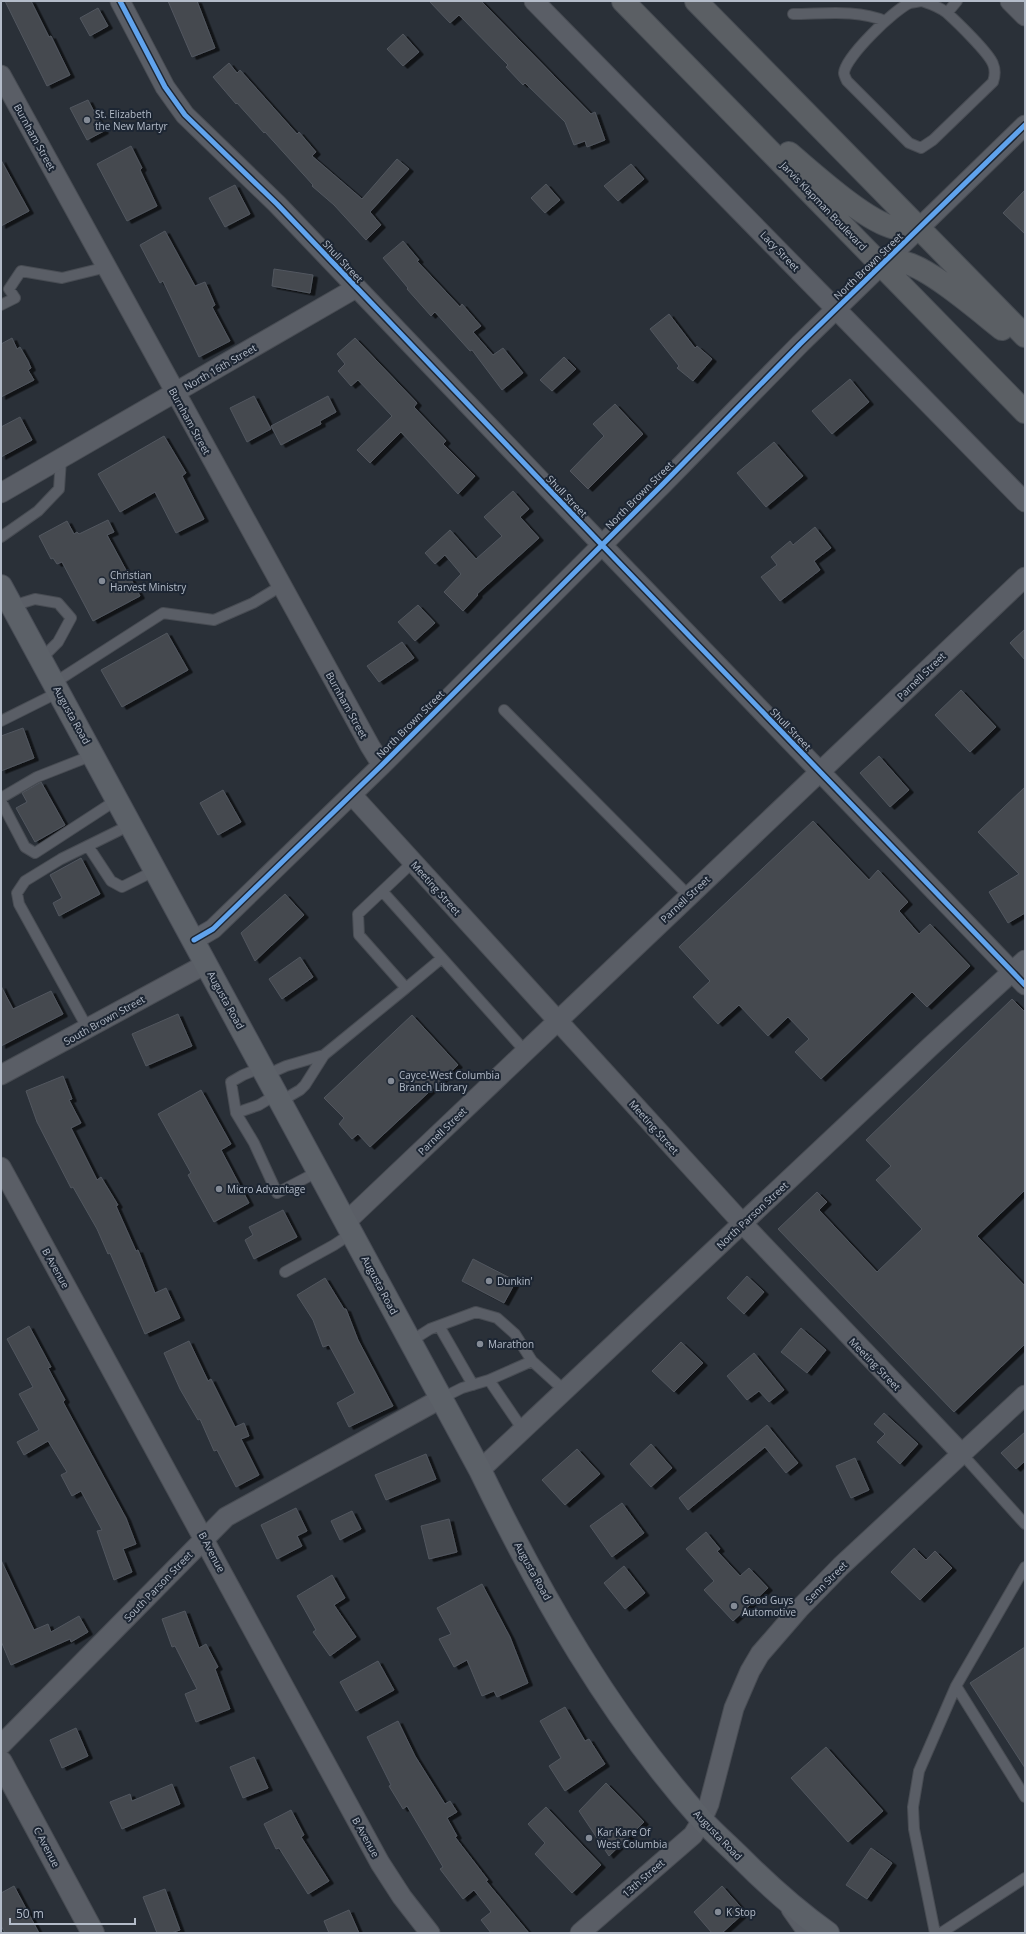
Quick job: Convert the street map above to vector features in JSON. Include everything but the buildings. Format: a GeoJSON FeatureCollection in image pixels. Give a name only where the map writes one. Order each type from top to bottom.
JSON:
{"type":"FeatureCollection","features":[{"type":"Feature","properties":{"kind":"highway","name":"Jarvis Klapman Boulevard"},"geometry":{"type":"LineString","coordinates":[[623,1],[1025,412]]}},
{"type":"Feature","properties":{"kind":"highway"},"geometry":{"type":"LineString","coordinates":[[696,1],[763,71],[1025,336]]}},
{"type":"Feature","properties":{"kind":"highway"},"geometry":{"type":"LineString","coordinates":[[707,87],[863,211],[877,220],[895,228],[912,230],[920,229]]}},
{"type":"Feature","properties":{"kind":"highway"},"geometry":{"type":"LineString","coordinates":[[882,265],[890,262],[905,263],[925,271],[1025,347]]}},
{"type":"Feature","properties":{"kind":"main road","name":"Augusta Road"},"geometry":{"type":"LineString","coordinates":[[1,586],[132,824],[206,964],[442,1398],[508,1525],[552,1605],[599,1685],[641,1746],[702,1820],[784,1900],[828,1933]]}},
{"type":"Feature","properties":{"kind":"street","name":"Shull Street"},"geometry":{"type":"LineString","coordinates":[[120,1],[165,87],[184,115],[277,204],[820,772],[1021,972]]}},
{"type":"Feature","properties":{"kind":"street","name":"Lacy Street"},"geometry":{"type":"LineString","coordinates":[[534,1],[1025,502]]}},
{"type":"Feature","properties":{"kind":"street"},"geometry":{"type":"LineString","coordinates":[[1010,1],[1025,16]]}},
{"type":"Feature","properties":{"kind":"street","name":"Burnham Street"},"geometry":{"type":"LineString","coordinates":[[1,75],[281,586],[382,765]]}},
{"type":"Feature","properties":{"kind":"street","name":"North Brown Street"},"geometry":{"type":"LineString","coordinates":[[194,940],[213,928],[352,795],[836,309],[1025,126]]}},
{"type":"Feature","properties":{"kind":"street","name":"North 16th Street"},"geometry":{"type":"LineString","coordinates":[[1,493],[356,288]]}},
{"type":"Feature","properties":{"kind":"street","name":"Parnell Street"},"geometry":{"type":"LineString","coordinates":[[349,1227],[557,1020],[1025,577]]}},
{"type":"Feature","properties":{"kind":"street","name":"Meeting Street"},"geometry":{"type":"LineString","coordinates":[[352,795],[743,1224],[962,1454]]}},
{"type":"Feature","properties":{"kind":"street","name":"South Brown Street"},"geometry":{"type":"LineString","coordinates":[[1,1075],[206,964]]}},
{"type":"Feature","properties":{"kind":"street","name":"North Parson Street"},"geometry":{"type":"LineString","coordinates":[[480,1470],[743,1224],[930,1046],[1021,972]]}},
{"type":"Feature","properties":{"kind":"street","name":"B Avenue"},"geometry":{"type":"LineString","coordinates":[[1,1167],[380,1863],[402,1897],[430,1933]]}},
{"type":"Feature","properties":{"kind":"street","name":"Senn Street"},"geometry":{"type":"LineString","coordinates":[[702,1820],[709,1804],[734,1708],[760,1654],[799,1609],[841,1566],[1025,1395]]}},
{"type":"Feature","properties":{"kind":"street","name":"South Parson Street"},"geometry":{"type":"LineString","coordinates":[[1,1745],[226,1517],[442,1398]]}},
{"type":"Feature","properties":{"kind":"street","name":"C Avenue"},"geometry":{"type":"LineString","coordinates":[[1,1762],[93,1933]]}},
{"type":"Feature","properties":{"kind":"street","name":"13th Street"},"geometry":{"type":"LineString","coordinates":[[580,1933],[693,1834],[702,1820]]}},
{"type":"Feature","properties":{"kind":"street"},"geometry":{"type":"LineString","coordinates":[[784,1900],[808,1933]]}},
{"type":"Feature","properties":{"kind":"lane"},"geometry":{"type":"LineString","coordinates":[[922,1],[934,5],[947,14],[988,55],[994,64],[996,75],[993,82],[921,148],[909,143],[847,81],[844,73],[847,63],[885,21],[910,3],[922,1]]}},
{"type":"Feature","properties":{"kind":"lane"},"geometry":{"type":"LineString","coordinates":[[947,14],[957,1]]}},
{"type":"Feature","properties":{"kind":"lane"},"geometry":{"type":"LineString","coordinates":[[793,14],[860,14],[873,16],[885,21]]}},
{"type":"Feature","properties":{"kind":"lane"},"geometry":{"type":"LineString","coordinates":[[1,305],[15,298],[9,289],[21,271],[62,278],[106,267]]}},
{"type":"Feature","properties":{"kind":"lane"},"geometry":{"type":"LineString","coordinates":[[1,537],[38,511],[59,489],[61,459]]}},
{"type":"Feature","properties":{"kind":"lane"},"geometry":{"type":"LineString","coordinates":[[1,721],[57,688],[163,613],[214,620],[253,603],[281,586]]}},
{"type":"Feature","properties":{"kind":"lane"},"geometry":{"type":"LineString","coordinates":[[12,606],[35,599],[58,602],[71,618],[58,642],[41,659]]}},
{"type":"Feature","properties":{"kind":"lane"},"geometry":{"type":"LineString","coordinates":[[504,710],[689,896]]}},
{"type":"Feature","properties":{"kind":"lane"},"geometry":{"type":"LineString","coordinates":[[1,798],[38,777],[93,754]]}},
{"type":"Feature","properties":{"kind":"lane"},"geometry":{"type":"LineString","coordinates":[[1,801],[25,847],[35,853],[118,799]]}},
{"type":"Feature","properties":{"kind":"lane"},"geometry":{"type":"LineString","coordinates":[[88,1029],[19,904],[17,892],[25,881],[88,846],[132,824]]}},
{"type":"Feature","properties":{"kind":"lane"},"geometry":{"type":"LineString","coordinates":[[88,846],[110,881],[122,887],[156,870]]}},
{"type":"Feature","properties":{"kind":"lane"},"geometry":{"type":"LineString","coordinates":[[406,988],[359,935],[358,914],[413,862]]}},
{"type":"Feature","properties":{"kind":"lane"},"geometry":{"type":"LineString","coordinates":[[382,892],[525,1051]]}},
{"type":"Feature","properties":{"kind":"lane"},"geometry":{"type":"LineString","coordinates":[[236,1113],[300,1090],[305,1085],[324,1055],[442,958]]}},
{"type":"Feature","properties":{"kind":"lane"},"geometry":{"type":"LineString","coordinates":[[319,1171],[277,1193],[254,1143],[236,1113],[231,1082],[243,1074],[286,1066],[324,1055]]}},
{"type":"Feature","properties":{"kind":"lane"},"geometry":{"type":"LineString","coordinates":[[285,1272],[334,1245],[349,1227]]}},
{"type":"Feature","properties":{"kind":"lane"},"geometry":{"type":"LineString","coordinates":[[411,1341],[439,1326],[476,1312],[497,1318],[515,1334],[532,1360],[565,1391]]}},
{"type":"Feature","properties":{"kind":"lane"},"geometry":{"type":"LineString","coordinates":[[439,1326],[473,1385]]}},
{"type":"Feature","properties":{"kind":"lane"},"geometry":{"type":"LineString","coordinates":[[442,1398],[462,1388],[489,1380],[532,1360]]}},
{"type":"Feature","properties":{"kind":"lane"},"geometry":{"type":"LineString","coordinates":[[489,1380],[523,1430]]}},
{"type":"Feature","properties":{"kind":"lane"},"geometry":{"type":"LineString","coordinates":[[962,1454],[1025,1524]]}},
{"type":"Feature","properties":{"kind":"lane"},"geometry":{"type":"LineString","coordinates":[[935,1933],[914,1829],[913,1807],[919,1771],[956,1686],[1025,1567]]}},
{"type":"Feature","properties":{"kind":"lane"},"geometry":{"type":"LineString","coordinates":[[956,1686],[1025,1797]]}},
{"type":"Feature","properties":{"kind":"lane"},"geometry":{"type":"LineString","coordinates":[[941,1933],[1025,1878]]}},
{"type":"Feature","properties":{"kind":"cycle path"},"geometry":{"type":"LineString","coordinates":[[120,1],[165,87],[185,115],[277,204],[1025,985]]}},
{"type":"Feature","properties":{"kind":"cycle path"},"geometry":{"type":"LineString","coordinates":[[194,940],[213,929],[382,765],[663,484],[800,344],[1025,125]]}},
{"type":"Feature","properties":{"kind":"place","name":"St. Elizabeth the New Martyr"},"geometry":{"type":"Point","coordinates":[87,120]}},
{"type":"Feature","properties":{"kind":"place","name":"Christian Harvest Ministry"},"geometry":{"type":"Point","coordinates":[102,581]}},
{"type":"Feature","properties":{"kind":"place","name":"Cayce-West Columbia Branch Library"},"geometry":{"type":"Point","coordinates":[391,1081]}},
{"type":"Feature","properties":{"kind":"place","name":"Micro Advantage"},"geometry":{"type":"Point","coordinates":[219,1189]}},
{"type":"Feature","properties":{"kind":"place","name":"Dunkin'"},"geometry":{"type":"Point","coordinates":[489,1281]}},
{"type":"Feature","properties":{"kind":"place","name":"Marathon"},"geometry":{"type":"Point","coordinates":[480,1344]}},
{"type":"Feature","properties":{"kind":"place","name":"Good Guys Automotive"},"geometry":{"type":"Point","coordinates":[734,1606]}},
{"type":"Feature","properties":{"kind":"place","name":"Kar Kare Of West Columbia"},"geometry":{"type":"Point","coordinates":[589,1838]}},
{"type":"Feature","properties":{"kind":"place","name":"K Stop"},"geometry":{"type":"Point","coordinates":[718,1912]}}]}
